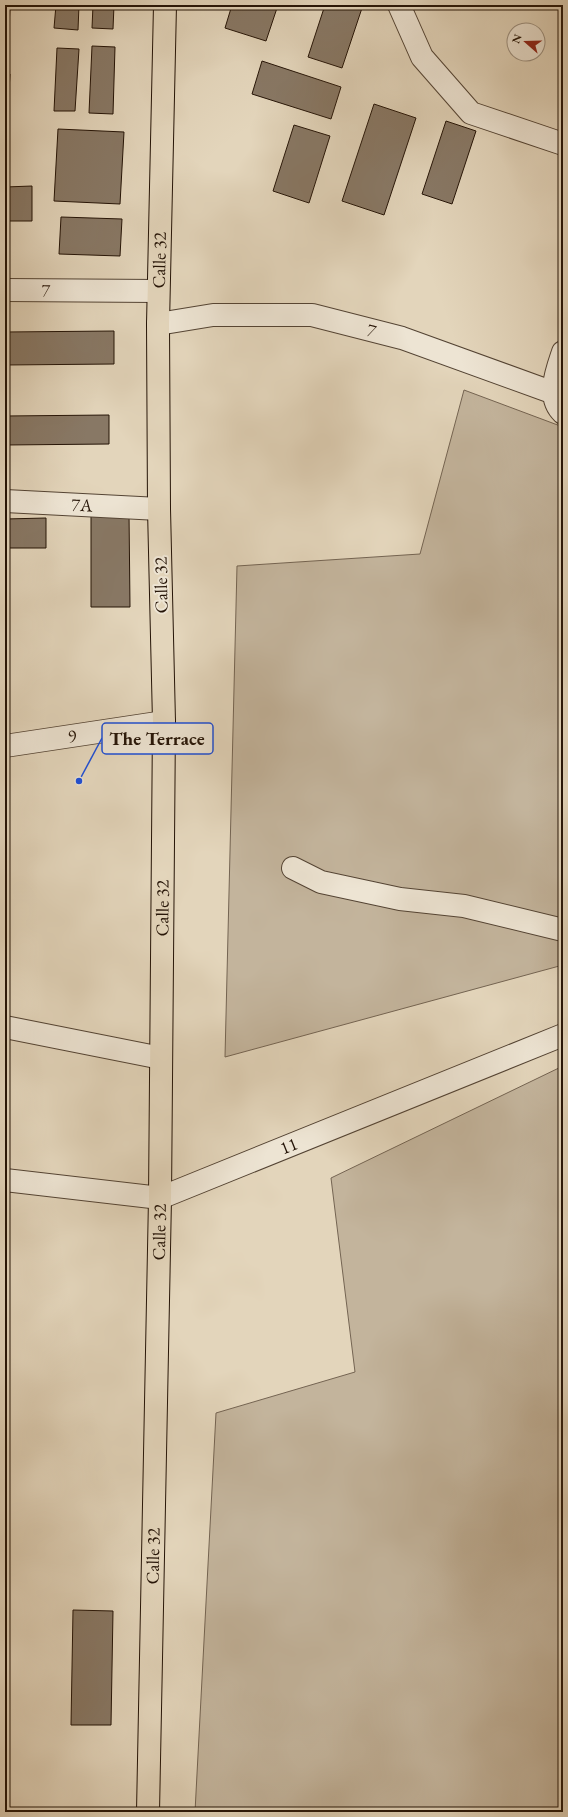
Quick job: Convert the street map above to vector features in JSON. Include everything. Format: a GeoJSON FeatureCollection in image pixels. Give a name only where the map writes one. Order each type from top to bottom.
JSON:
{"type":"FeatureCollection","features":[{"type":"Feature","properties":{"kind":"main road","name":"Calle 32"},"geometry":{"type":"LineString","coordinates":[[148,1812],[160,1198],[164,722],[159,509],[158,291],[165,5]]}},
{"type":"Feature","properties":{"kind":"street"},"geometry":{"type":"LineString","coordinates":[[399,5],[422,57],[470,113],[563,144]]}},
{"type":"Feature","properties":{"kind":"street","name":"7"},"geometry":{"type":"LineString","coordinates":[[5,290],[158,291]]}},
{"type":"Feature","properties":{"kind":"street","name":"7"},"geometry":{"type":"LineString","coordinates":[[158,324],[212,315],[312,315],[402,338],[554,393]]}},
{"type":"Feature","properties":{"kind":"street"},"geometry":{"type":"LineString","coordinates":[[563,352],[554,376],[554,393],[557,408],[563,413]]}},
{"type":"Feature","properties":{"kind":"street","name":"7A"},"geometry":{"type":"LineString","coordinates":[[5,501],[159,509]]}},
{"type":"Feature","properties":{"kind":"street","name":"9"},"geometry":{"type":"LineString","coordinates":[[5,746],[164,722]]}},
{"type":"Feature","properties":{"kind":"street"},"geometry":{"type":"LineString","coordinates":[[293,868],[321,882],[400,899],[464,906],[563,930]]}},
{"type":"Feature","properties":{"kind":"street"},"geometry":{"type":"LineString","coordinates":[[5,1027],[161,1058]]}},
{"type":"Feature","properties":{"kind":"street","name":"11"},"geometry":{"type":"LineString","coordinates":[[5,1180],[160,1198],[563,1035]]}},
{"type":"Feature","properties":{"kind":"shaded area"},"geometry":{"type":"Polygon","coordinates":[[[464,390],[563,427],[563,965],[225,1057],[237,566],[420,554],[464,390]]]}},
{"type":"Feature","properties":{"kind":"shaded area"},"geometry":{"type":"Polygon","coordinates":[[[563,1066],[563,1812],[195,1812],[216,1413],[355,1372],[331,1178],[563,1066]]]}},
{"type":"Feature","properties":{"kind":"building"},"geometry":{"type":"Polygon","coordinates":[[[5,5],[10,5],[8,53],[5,53],[5,5]]]}},
{"type":"Feature","properties":{"kind":"building"},"geometry":{"type":"Polygon","coordinates":[[[56,5],[79,5],[78,30],[54,28],[56,5]]]}},
{"type":"Feature","properties":{"kind":"building"},"geometry":{"type":"Polygon","coordinates":[[[93,5],[114,5],[113,29],[92,28],[93,5]]]}},
{"type":"Feature","properties":{"kind":"building"},"geometry":{"type":"Polygon","coordinates":[[[232,5],[278,5],[266,41],[225,28],[232,5]]]}},
{"type":"Feature","properties":{"kind":"building"},"geometry":{"type":"Polygon","coordinates":[[[325,5],[363,5],[342,68],[308,57],[325,5]]]}},
{"type":"Feature","properties":{"kind":"building"},"geometry":{"type":"Polygon","coordinates":[[[92,46],[115,47],[113,114],[89,113],[92,46]]]}},
{"type":"Feature","properties":{"kind":"building"},"geometry":{"type":"Polygon","coordinates":[[[57,48],[79,49],[75,111],[54,111],[57,48]]]}},
{"type":"Feature","properties":{"kind":"building"},"geometry":{"type":"Polygon","coordinates":[[[262,61],[341,87],[331,119],[252,94],[262,61]]]}},
{"type":"Feature","properties":{"kind":"building"},"geometry":{"type":"Polygon","coordinates":[[[5,74],[10,74],[8,108],[5,107],[5,74]]]}},
{"type":"Feature","properties":{"kind":"building"},"geometry":{"type":"Polygon","coordinates":[[[374,104],[416,118],[384,215],[342,201],[374,104]]]}},
{"type":"Feature","properties":{"kind":"building"},"geometry":{"type":"Polygon","coordinates":[[[446,121],[476,131],[452,204],[422,194],[446,121]]]}},
{"type":"Feature","properties":{"kind":"building"},"geometry":{"type":"Polygon","coordinates":[[[294,125],[330,136],[309,203],[273,191],[294,125]]]}},
{"type":"Feature","properties":{"kind":"building"},"geometry":{"type":"Polygon","coordinates":[[[58,129],[124,132],[120,204],[54,201],[58,129]]]}},
{"type":"Feature","properties":{"kind":"building"},"geometry":{"type":"Polygon","coordinates":[[[32,186],[32,221],[5,221],[5,187],[32,186]]]}},
{"type":"Feature","properties":{"kind":"building"},"geometry":{"type":"Polygon","coordinates":[[[61,217],[122,219],[120,256],[59,254],[61,217]]]}},
{"type":"Feature","properties":{"kind":"building"},"geometry":{"type":"Polygon","coordinates":[[[114,331],[114,364],[5,365],[5,332],[114,331]]]}},
{"type":"Feature","properties":{"kind":"building"},"geometry":{"type":"Polygon","coordinates":[[[109,415],[109,444],[5,445],[5,416],[109,415]]]}},
{"type":"Feature","properties":{"kind":"building"},"geometry":{"type":"Polygon","coordinates":[[[91,513],[129,513],[130,607],[91,607],[91,513]]]}},
{"type":"Feature","properties":{"kind":"building"},"geometry":{"type":"Polygon","coordinates":[[[46,518],[46,548],[5,548],[5,519],[46,518]]]}},
{"type":"Feature","properties":{"kind":"building"},"geometry":{"type":"Polygon","coordinates":[[[73,1610],[113,1611],[111,1725],[71,1725],[73,1610]]]}},
{"type":"Feature","properties":{"kind":"place","name":"The Terrace"},"geometry":{"type":"Point","coordinates":[79,781]}}]}
